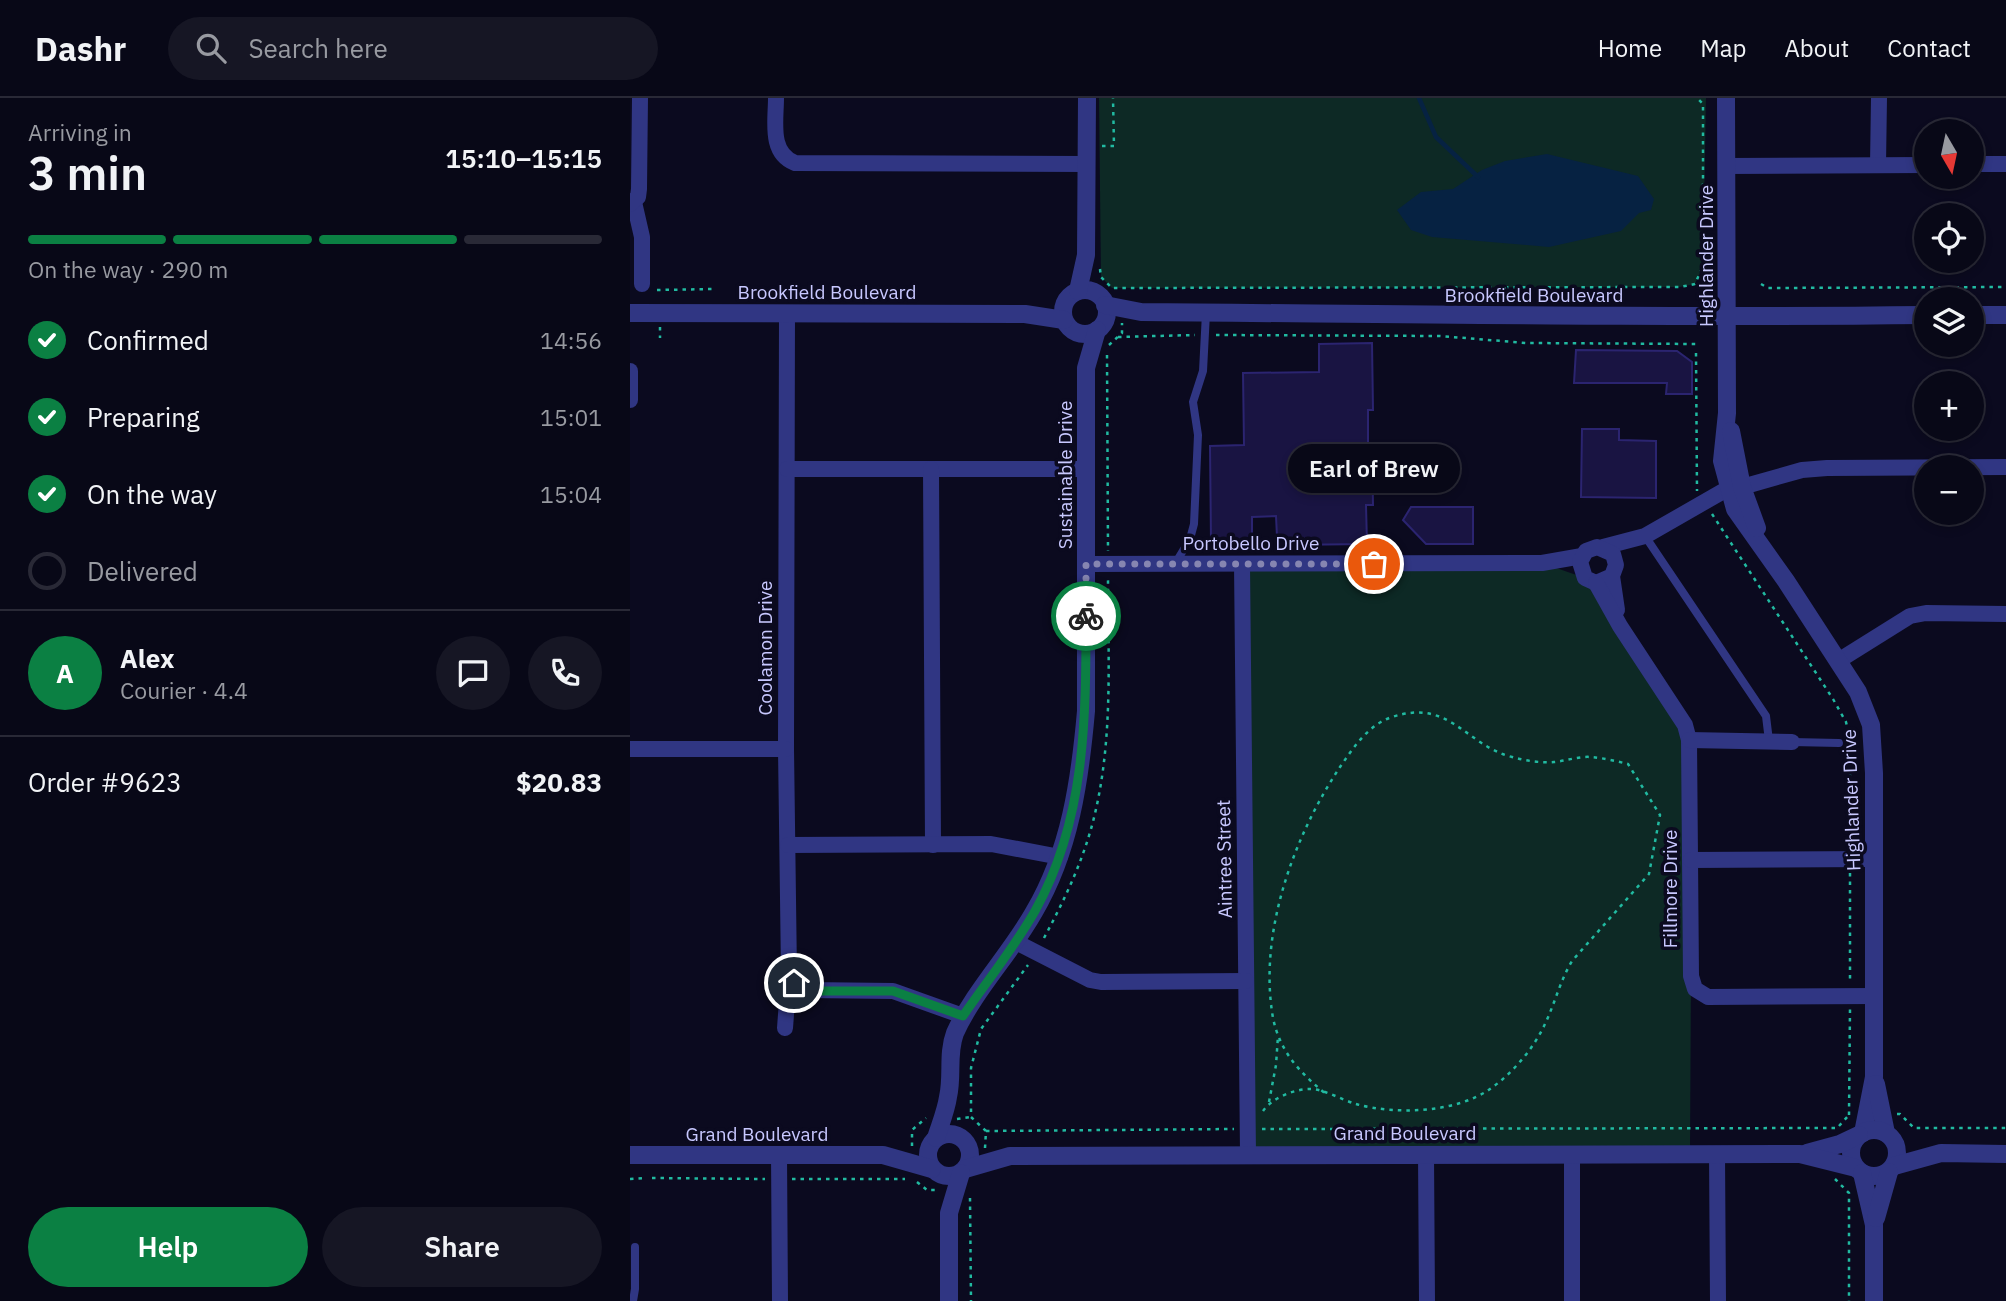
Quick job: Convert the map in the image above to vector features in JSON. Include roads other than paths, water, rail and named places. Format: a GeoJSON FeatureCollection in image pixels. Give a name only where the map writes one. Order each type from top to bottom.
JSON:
{"type":"FeatureCollection","features":[{"type":"Feature","properties":{"kind":"street"},"geometry":{"type":"LineString","coordinates":[[776,98],[777,147],[782,156],[795,163],[1087,164]]}},
{"type":"Feature","properties":{"kind":"street","name":"Sustainable Drive"},"geometry":{"type":"LineString","coordinates":[[934,1140],[949,1095],[954,1038],[963,1016],[1036,910],[1060,858],[1083,750],[1086,711],[1087,98]]}},
{"type":"Feature","properties":{"kind":"street","name":"Highlander Drive"},"geometry":{"type":"LineString","coordinates":[[1726,98],[1727,414],[1735,488],[1766,552],[1863,701],[1871,725],[1874,763],[1874,1077],[1861,1134]]}},
{"type":"Feature","properties":{"kind":"street"},"geometry":{"type":"LineString","coordinates":[[1878,165],[1879,98]]}},
{"type":"Feature","properties":{"kind":"street"},"geometry":{"type":"LineString","coordinates":[[636,106],[639,187],[632,203],[642,237],[651,288]]}},
{"type":"Feature","properties":{"kind":"street"},"geometry":{"type":"LineString","coordinates":[[1726,166],[1914,164]]}},
{"type":"Feature","properties":{"kind":"street"},"geometry":{"type":"LineString","coordinates":[[1984,164],[2006,164]]}},
{"type":"Feature","properties":{"kind":"street","name":"Brookfield Boulevard"},"geometry":{"type":"LineString","coordinates":[[630,313],[1141,312],[1727,317],[1914,315]]}},
{"type":"Feature","properties":{"kind":"street","name":"Coolamon Drive"},"geometry":{"type":"LineString","coordinates":[[785,1028],[787,1001],[794,983],[788,967],[786,749],[788,313]]}},
{"type":"Feature","properties":{"kind":"street"},"geometry":{"type":"LineString","coordinates":[[1984,315],[2006,314]]}},
{"type":"Feature","properties":{"kind":"street"},"geometry":{"type":"LineString","coordinates":[[630,371],[630,400]]}},
{"type":"Feature","properties":{"kind":"street"},"geometry":{"type":"LineString","coordinates":[[1645,536],[1614,571],[1591,581],[1580,568],[1582,556],[1591,548],[1603,548],[1645,536],[1735,488],[1802,470],[2006,467]]}},
{"type":"Feature","properties":{"kind":"street"},"geometry":{"type":"LineString","coordinates":[[787,469],[1087,469]]}},
{"type":"Feature","properties":{"kind":"street"},"geometry":{"type":"LineString","coordinates":[[932,469],[933,845]]}},
{"type":"Feature","properties":{"kind":"street"},"geometry":{"type":"LineString","coordinates":[[1603,548],[1613,554],[1620,626]]}},
{"type":"Feature","properties":{"kind":"street","name":"Portobello Drive"},"geometry":{"type":"LineString","coordinates":[[1086,564],[1542,563],[1582,556]]}},
{"type":"Feature","properties":{"kind":"street","name":"Portobello Drive"},"geometry":{"type":"LineString","coordinates":[[1542,563],[1591,581]]}},
{"type":"Feature","properties":{"kind":"street","name":"Aintree Street"},"geometry":{"type":"LineString","coordinates":[[1242,564],[1248,1154]]}},
{"type":"Feature","properties":{"kind":"street","name":"Fillmore Drive"},"geometry":{"type":"LineString","coordinates":[[1591,581],[1685,725],[1689,740],[1691,976],[1695,989],[1708,998],[1874,996]]}},
{"type":"Feature","properties":{"kind":"street"},"geometry":{"type":"LineString","coordinates":[[1838,661],[1910,616],[1926,613],[2006,614]]}},
{"type":"Feature","properties":{"kind":"street"},"geometry":{"type":"LineString","coordinates":[[1689,740],[1792,741]]}},
{"type":"Feature","properties":{"kind":"street"},"geometry":{"type":"LineString","coordinates":[[630,749],[786,749]]}},
{"type":"Feature","properties":{"kind":"street"},"geometry":{"type":"LineString","coordinates":[[788,845],[991,844],[1060,858]]}},
{"type":"Feature","properties":{"kind":"street"},"geometry":{"type":"LineString","coordinates":[[1690,860],[1874,859]]}},
{"type":"Feature","properties":{"kind":"street"},"geometry":{"type":"LineString","coordinates":[[1016,942],[1090,980],[1101,982],[1246,981]]}},
{"type":"Feature","properties":{"kind":"street"},"geometry":{"type":"LineString","coordinates":[[794,983],[811,991],[893,991],[963,1016]]}},
{"type":"Feature","properties":{"kind":"street","name":"Highlander Drive"},"geometry":{"type":"LineString","coordinates":[[1874,1077],[1888,1134]]}},
{"type":"Feature","properties":{"kind":"street","name":"Sustainable Drive"},"geometry":{"type":"LineString","coordinates":[[949,1095],[964,1141]]}},
{"type":"Feature","properties":{"kind":"street"},"geometry":{"type":"LineString","coordinates":[[1874,1301],[1874,1225],[1859,1170],[1851,1154],[1854,1141],[1861,1134],[1876,1130],[1906,1143],[1941,1153],[2006,1154]]}},
{"type":"Feature","properties":{"kind":"street"},"geometry":{"type":"LineString","coordinates":[[949,1213],[970,1156],[964,1141],[949,1134],[934,1140],[927,1155],[949,1213],[949,1301]]}},
{"type":"Feature","properties":{"kind":"street","name":"Grand Boulevard"},"geometry":{"type":"LineString","coordinates":[[963,1171],[1010,1156],[1800,1154],[1836,1146],[1861,1134]]}},
{"type":"Feature","properties":{"kind":"street"},"geometry":{"type":"LineString","coordinates":[[1874,1225],[1897,1146],[1888,1134]]}},
{"type":"Feature","properties":{"kind":"street","name":"Grand Boulevard"},"geometry":{"type":"LineString","coordinates":[[883,1155],[934,1140]]}},
{"type":"Feature","properties":{"kind":"street","name":"Grand Boulevard"},"geometry":{"type":"LineString","coordinates":[[964,1141],[1010,1156]]}},
{"type":"Feature","properties":{"kind":"street"},"geometry":{"type":"LineString","coordinates":[[1859,1170],[1876,1176],[1941,1153]]}},
{"type":"Feature","properties":{"kind":"street"},"geometry":{"type":"LineString","coordinates":[[779,1154],[780,1301]]}},
{"type":"Feature","properties":{"kind":"street"},"geometry":{"type":"LineString","coordinates":[[1426,1154],[1427,1301]]}},
{"type":"Feature","properties":{"kind":"street"},"geometry":{"type":"LineString","coordinates":[[1572,1154],[1572,1301]]}},
{"type":"Feature","properties":{"kind":"street"},"geometry":{"type":"LineString","coordinates":[[1717,1154],[1718,1301]]}},
{"type":"Feature","properties":{"kind":"street","name":"Grand Boulevard"},"geometry":{"type":"LineString","coordinates":[[1800,1154],[1859,1170]]}},
{"type":"Feature","properties":{"kind":"street","name":"Grand Boulevard"},"geometry":{"type":"LineString","coordinates":[[630,1155],[883,1155],[935,1171]]}},
{"type":"Feature","properties":{"kind":"street"},"geometry":{"type":"LineString","coordinates":[[935,1171],[950,1177],[963,1171]]}},
{"type":"Feature","properties":{"kind":"lane"},"geometry":{"type":"LineString","coordinates":[[1175,564],[1190,539],[1194,524],[1198,435],[1193,402],[1203,372],[1206,313]]}},
{"type":"Feature","properties":{"kind":"lane"},"geometry":{"type":"LineString","coordinates":[[1645,536],[1766,716],[1769,741]]}},
{"type":"Feature","properties":{"kind":"lane"},"geometry":{"type":"LineString","coordinates":[[1792,741],[1839,743]]}},
{"type":"Feature","properties":{"kind":"lane"},"geometry":{"type":"LineString","coordinates":[[633,1301],[635,1247]]}},
{"type":"Feature","properties":{"kind":"water"},"geometry":{"type":"Polygon","coordinates":[[[1547,154],[1638,176],[1654,199],[1651,210],[1639,213],[1621,231],[1549,247],[1432,237],[1411,230],[1397,210],[1421,192],[1453,189],[1482,170],[1505,161],[1547,154]]]}},
{"type":"Feature","properties":{"kind":"waterway"},"geometry":{"type":"LineString","coordinates":[[1419,98],[1436,137],[1478,177]]}},
{"type":"Feature","properties":{"kind":"place","name":"Earl of Brew"},"geometry":{"type":"Point","coordinates":[1374,564]}}]}
